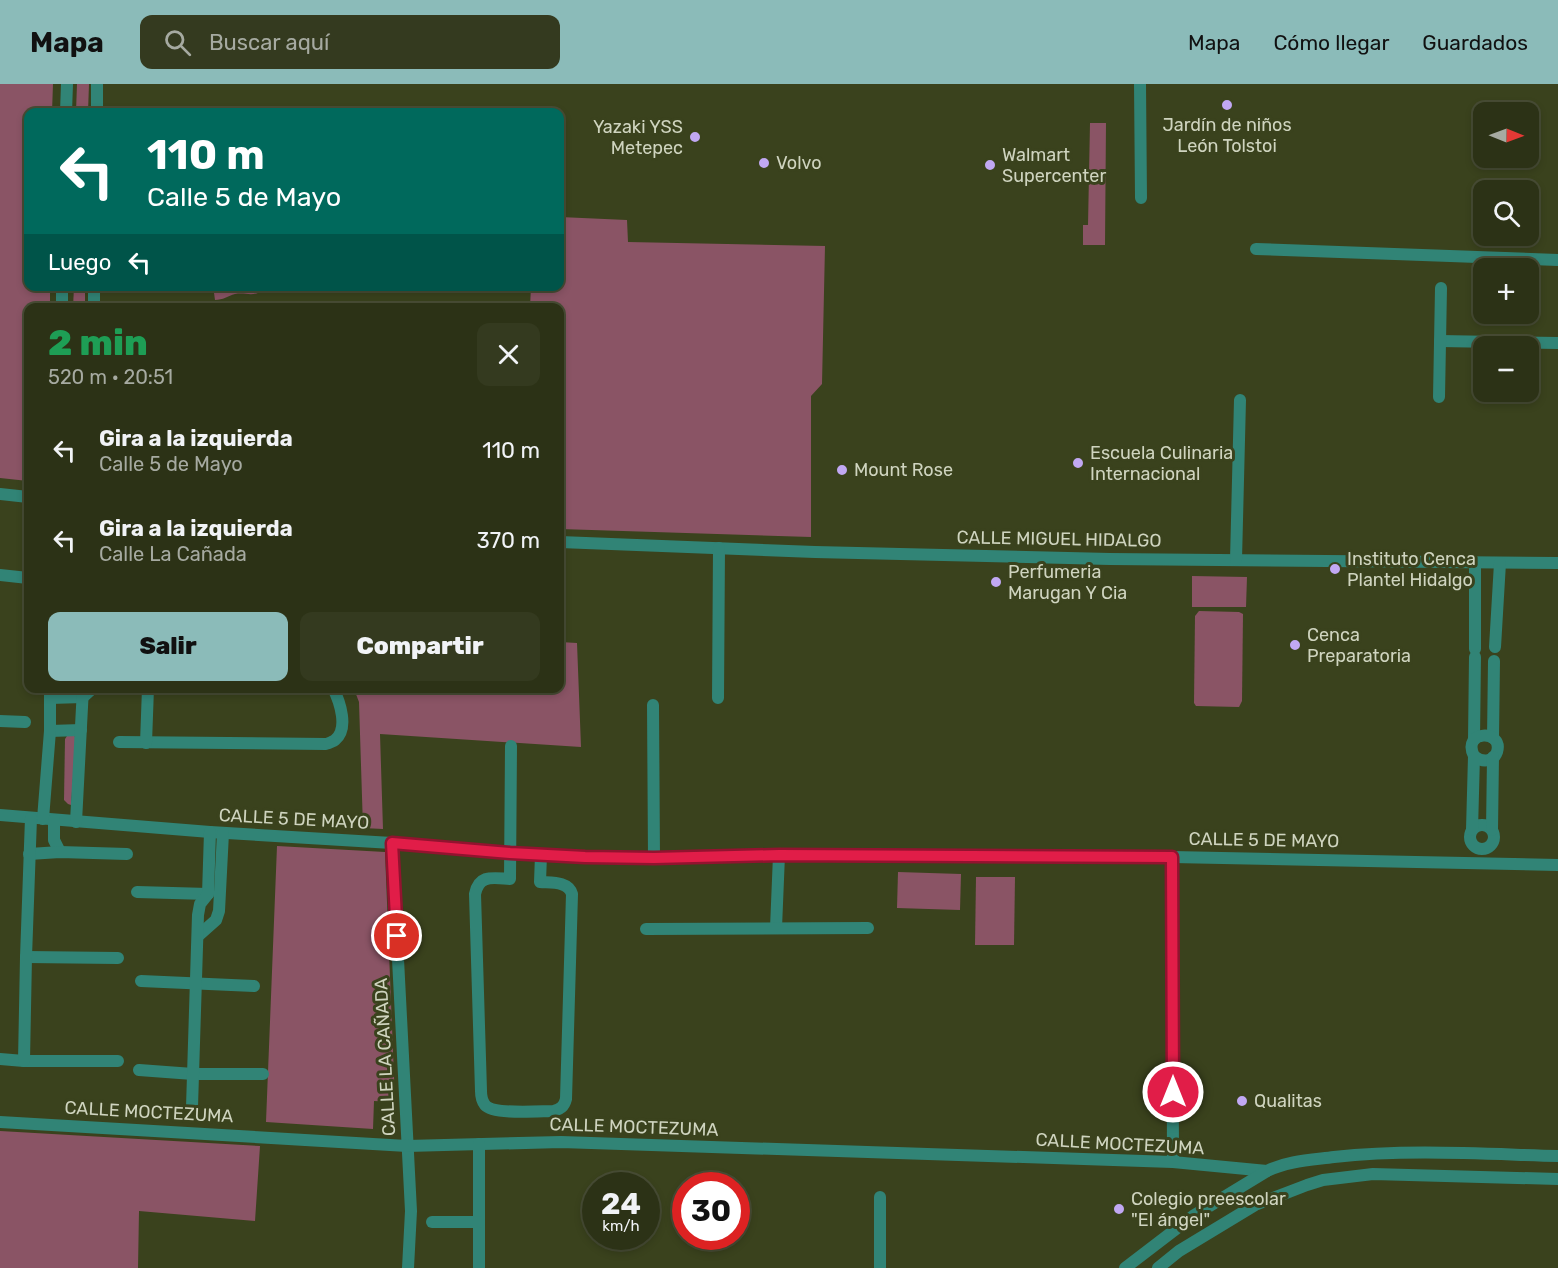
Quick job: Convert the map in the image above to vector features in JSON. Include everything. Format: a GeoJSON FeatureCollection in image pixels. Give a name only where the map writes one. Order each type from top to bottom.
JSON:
{"type":"FeatureCollection","features":[{"type":"Feature","properties":{"kind":"street"},"geometry":{"type":"LineString","coordinates":[[66,108],[67,84]]}},
{"type":"Feature","properties":{"kind":"street"},"geometry":{"type":"LineString","coordinates":[[97,108],[98,84]]}},
{"type":"Feature","properties":{"kind":"street"},"geometry":{"type":"LineString","coordinates":[[1140,84],[1140,198]]}},
{"type":"Feature","properties":{"kind":"street"},"geometry":{"type":"LineString","coordinates":[[1256,249],[1558,260]]}},
{"type":"Feature","properties":{"kind":"street"},"geometry":{"type":"LineString","coordinates":[[1439,397],[1441,288]]}},
{"type":"Feature","properties":{"kind":"street"},"geometry":{"type":"LineString","coordinates":[[1440,341],[1558,343]]}},
{"type":"Feature","properties":{"kind":"street"},"geometry":{"type":"LineString","coordinates":[[1236,560],[1240,400]]}},
{"type":"Feature","properties":{"kind":"street"},"geometry":{"type":"LineString","coordinates":[[0,494],[24,497]]}},
{"type":"Feature","properties":{"kind":"street","name":"CALLE MIGUEL HIDALGO"},"geometry":{"type":"LineString","coordinates":[[564,542],[815,552],[1040,557],[1558,563]]}},
{"type":"Feature","properties":{"kind":"street"},"geometry":{"type":"LineString","coordinates":[[718,698],[719,548]]}},
{"type":"Feature","properties":{"kind":"street"},"geometry":{"type":"LineString","coordinates":[[1475,562],[1474,739],[1471,747],[1473,756],[1470,841],[1480,850],[1491,846],[1495,838],[1492,830],[1493,758],[1497,749],[1493,738],[1494,661],[1497,654],[1495,647],[1500,563]]}},
{"type":"Feature","properties":{"kind":"street"},"geometry":{"type":"LineString","coordinates":[[0,575],[24,578]]}},
{"type":"Feature","properties":{"kind":"street"},"geometry":{"type":"LineString","coordinates":[[1494,661],[1483,665],[1479,663],[1475,653],[1479,643],[1490,642],[1495,647]]}},
{"type":"Feature","properties":{"kind":"street"},"geometry":{"type":"LineString","coordinates":[[24,1061],[29,854],[43,819],[50,731],[50,693],[83,693],[76,822]]}},
{"type":"Feature","properties":{"kind":"street"},"geometry":{"type":"LineString","coordinates":[[146,743],[148,693]]}},
{"type":"Feature","properties":{"kind":"street"},"geometry":{"type":"LineString","coordinates":[[119,742],[326,744],[335,741],[341,733],[341,711],[335,693]]}},
{"type":"Feature","properties":{"kind":"street"},"geometry":{"type":"LineString","coordinates":[[653,705],[654,858]]}},
{"type":"Feature","properties":{"kind":"street"},"geometry":{"type":"LineString","coordinates":[[0,722],[25,722]]}},
{"type":"Feature","properties":{"kind":"street"},"geometry":{"type":"LineString","coordinates":[[50,731],[81,730]]}},
{"type":"Feature","properties":{"kind":"street"},"geometry":{"type":"LineString","coordinates":[[1474,739],[1481,735],[1493,738]]}},
{"type":"Feature","properties":{"kind":"street"},"geometry":{"type":"LineString","coordinates":[[511,746],[510,879],[483,880],[476,888],[475,894],[481,1090],[486,1106],[497,1110],[554,1111],[565,1105],[572,894],[566,885],[540,882],[541,855]]}},
{"type":"Feature","properties":{"kind":"street"},"geometry":{"type":"LineString","coordinates":[[1473,756],[1481,761],[1493,758]]}},
{"type":"Feature","properties":{"kind":"street","name":"CALLE 5 DE MAYO"},"geometry":{"type":"LineString","coordinates":[[0,815],[217,833],[392,843],[541,855],[654,858],[779,855],[1172,857],[1558,865]]}},
{"type":"Feature","properties":{"kind":"street"},"geometry":{"type":"LineString","coordinates":[[43,819],[60,852]]}},
{"type":"Feature","properties":{"kind":"street"},"geometry":{"type":"LineString","coordinates":[[1472,830],[1483,825],[1492,830]]}},
{"type":"Feature","properties":{"kind":"street"},"geometry":{"type":"LineString","coordinates":[[192,1107],[198,915],[200,904],[208,894],[217,833]]}},
{"type":"Feature","properties":{"kind":"street"},"geometry":{"type":"LineString","coordinates":[[198,936],[216,920],[219,911],[217,833]]}},
{"type":"Feature","properties":{"kind":"street","name":"CALLE LA CAÑADA"},"geometry":{"type":"LineString","coordinates":[[392,843],[411,1211],[408,1268]]}},
{"type":"Feature","properties":{"kind":"street"},"geometry":{"type":"LineString","coordinates":[[29,854],[60,852],[128,854]]}},
{"type":"Feature","properties":{"kind":"street"},"geometry":{"type":"LineString","coordinates":[[776,928],[779,855]]}},
{"type":"Feature","properties":{"kind":"street"},"geometry":{"type":"LineString","coordinates":[[1172,857],[1173,1162]]}},
{"type":"Feature","properties":{"kind":"street"},"geometry":{"type":"LineString","coordinates":[[137,892],[208,894]]}},
{"type":"Feature","properties":{"kind":"street"},"geometry":{"type":"LineString","coordinates":[[646,929],[868,928]]}},
{"type":"Feature","properties":{"kind":"street"},"geometry":{"type":"LineString","coordinates":[[26,957],[118,958]]}},
{"type":"Feature","properties":{"kind":"street"},"geometry":{"type":"LineString","coordinates":[[141,981],[254,986]]}},
{"type":"Feature","properties":{"kind":"street"},"geometry":{"type":"LineString","coordinates":[[0,1059],[118,1061]]}},
{"type":"Feature","properties":{"kind":"street"},"geometry":{"type":"LineString","coordinates":[[139,1070],[193,1074],[263,1074]]}},
{"type":"Feature","properties":{"kind":"street","name":"CALLE MOCTEZUMA"},"geometry":{"type":"LineString","coordinates":[[0,1122],[407,1146],[573,1143],[1173,1162],[1267,1171]]}},
{"type":"Feature","properties":{"kind":"street"},"geometry":{"type":"LineString","coordinates":[[479,1144],[479,1268]]}},
{"type":"Feature","properties":{"kind":"street"},"geometry":{"type":"LineString","coordinates":[[1125,1268],[1193,1216],[1278,1166],[1319,1159],[1385,1153],[1558,1156]]}},
{"type":"Feature","properties":{"kind":"street"},"geometry":{"type":"LineString","coordinates":[[1158,1268],[1179,1251],[1254,1205],[1323,1180],[1373,1174],[1558,1179]]}},
{"type":"Feature","properties":{"kind":"street"},"geometry":{"type":"LineString","coordinates":[[880,1197],[880,1268]]}},
{"type":"Feature","properties":{"kind":"street"},"geometry":{"type":"LineString","coordinates":[[432,1222],[479,1222]]}},
{"type":"Feature","properties":{"kind":"shaded area"},"geometry":{"type":"Polygon","coordinates":[[[0,84],[53,84],[52,108],[24,108],[24,291],[50,291],[50,303],[24,303],[24,481],[0,478],[0,84]]]}},
{"type":"Feature","properties":{"kind":"shaded area"},"geometry":{"type":"Polygon","coordinates":[[[77,84],[89,84],[88,108],[76,108],[77,84]]]}},
{"type":"Feature","properties":{"kind":"shaded area"},"geometry":{"type":"Polygon","coordinates":[[[1090,123],[1106,123],[1105,245],[1083,245],[1083,225],[1088,225],[1090,123]]]}},
{"type":"Feature","properties":{"kind":"shaded area"},"geometry":{"type":"Polygon","coordinates":[[[564,217],[627,220],[628,242],[825,246],[822,384],[811,396],[811,537],[564,529],[564,303],[530,303],[531,291],[564,291],[564,217]]]}},
{"type":"Feature","properties":{"kind":"shaded area"},"geometry":{"type":"Polygon","coordinates":[[[74,291],[85,291],[85,303],[73,303],[74,291]]]}},
{"type":"Feature","properties":{"kind":"shaded area"},"geometry":{"type":"Polygon","coordinates":[[[214,291],[261,291],[235,294],[215,300],[214,291]]]}},
{"type":"Feature","properties":{"kind":"shaded area"},"geometry":{"type":"Polygon","coordinates":[[[1192,576],[1247,577],[1246,607],[1192,607],[1192,576]]]}},
{"type":"Feature","properties":{"kind":"shaded area"},"geometry":{"type":"Polygon","coordinates":[[[1199,611],[1243,614],[1242,701],[1239,707],[1196,706],[1194,703],[1195,616],[1199,611]]]}},
{"type":"Feature","properties":{"kind":"shaded area"},"geometry":{"type":"Polygon","coordinates":[[[564,642],[577,643],[581,747],[380,734],[383,829],[363,828],[359,702],[356,693],[564,693],[564,642]]]}},
{"type":"Feature","properties":{"kind":"shaded area"},"geometry":{"type":"Polygon","coordinates":[[[71,734],[76,737],[71,805],[64,800],[65,739],[71,734]]]}},
{"type":"Feature","properties":{"kind":"shaded area"},"geometry":{"type":"Polygon","coordinates":[[[277,846],[385,852],[395,1102],[374,1101],[373,1129],[266,1122],[277,846]]]}},
{"type":"Feature","properties":{"kind":"shaded area"},"geometry":{"type":"Polygon","coordinates":[[[898,872],[961,874],[960,910],[897,908],[898,872]]]}},
{"type":"Feature","properties":{"kind":"shaded area"},"geometry":{"type":"Polygon","coordinates":[[[976,877],[1015,877],[1014,945],[975,945],[976,877]]]}},
{"type":"Feature","properties":{"kind":"shaded area"},"geometry":{"type":"Polygon","coordinates":[[[0,1131],[260,1146],[255,1221],[139,1211],[138,1268],[0,1268],[0,1131]]]}},
{"type":"Feature","properties":{"kind":"place","name":"Jardín de niños León Tolstoi"},"geometry":{"type":"Point","coordinates":[1227,105]}},
{"type":"Feature","properties":{"kind":"place","name":"Yazaki YSS Metepec"},"geometry":{"type":"Point","coordinates":[695,137]}},
{"type":"Feature","properties":{"kind":"place","name":"Volvo"},"geometry":{"type":"Point","coordinates":[764,163]}},
{"type":"Feature","properties":{"kind":"place","name":"Walmart Supercenter"},"geometry":{"type":"Point","coordinates":[990,165]}},
{"type":"Feature","properties":{"kind":"place","name":"Escuela Culinaria Internacional"},"geometry":{"type":"Point","coordinates":[1078,463]}},
{"type":"Feature","properties":{"kind":"place","name":"Mount Rose"},"geometry":{"type":"Point","coordinates":[842,470]}},
{"type":"Feature","properties":{"kind":"place","name":"Instituto Cenca Plantel Hidalgo"},"geometry":{"type":"Point","coordinates":[1335,569]}},
{"type":"Feature","properties":{"kind":"place","name":"Perfumeria Marugan Y Cia"},"geometry":{"type":"Point","coordinates":[996,582]}},
{"type":"Feature","properties":{"kind":"place","name":"Cenca Preparatoria"},"geometry":{"type":"Point","coordinates":[1295,645]}},
{"type":"Feature","properties":{"kind":"place","name":"Qualitas"},"geometry":{"type":"Point","coordinates":[1242,1101]}},
{"type":"Feature","properties":{"kind":"place","name":"Colegio preescolar \"El ángel\""},"geometry":{"type":"Point","coordinates":[1119,1209]}},
{"type":"Feature","properties":{"kind":"route"},"geometry":{"type":"LineString","coordinates":[[397,936],[392,843],[585,857],[779,855],[1172,857],[1173,1092]]}}]}
